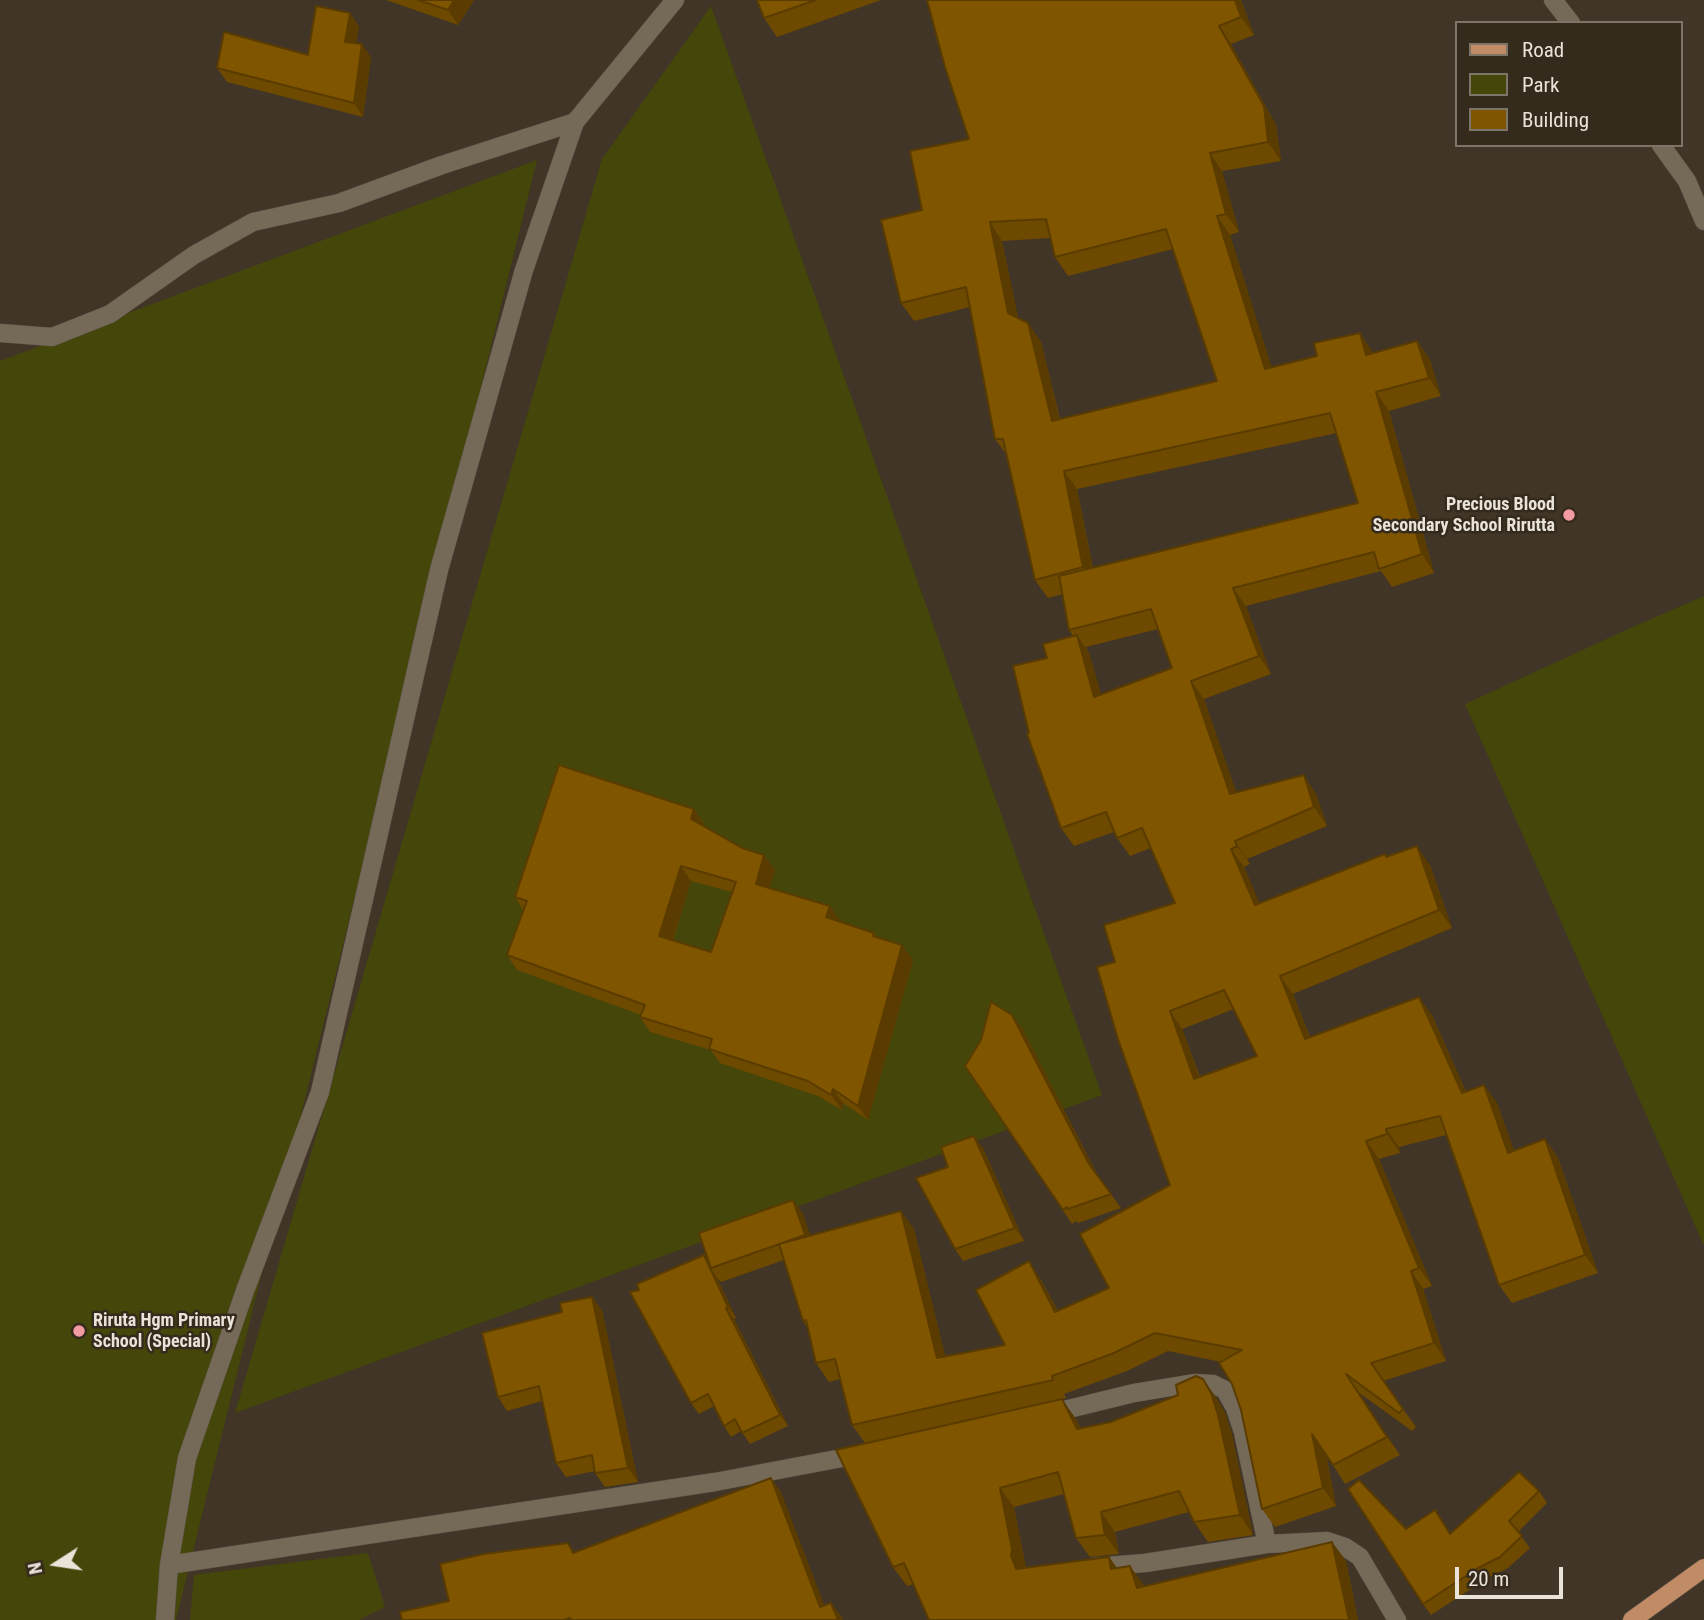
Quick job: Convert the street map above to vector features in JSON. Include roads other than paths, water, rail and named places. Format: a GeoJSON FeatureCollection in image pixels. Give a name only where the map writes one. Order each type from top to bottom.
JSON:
{"type":"FeatureCollection","features":[{"type":"Feature","properties":{"kind":"main road"},"geometry":{"type":"LineString","coordinates":[[1632,1620],[1704,1568]]}},
{"type":"Feature","properties":{"kind":"street"},"geometry":{"type":"LineString","coordinates":[[165,1620],[169,1565],[187,1458],[246,1289],[320,1092],[439,570],[524,270],[575,122],[675,0]]}},
{"type":"Feature","properties":{"kind":"street"},"geometry":{"type":"LineString","coordinates":[[1553,0],[1569,21]]}},
{"type":"Feature","properties":{"kind":"street"},"geometry":{"type":"LineString","coordinates":[[0,333],[52,337],[110,314],[194,255],[253,222],[339,203],[442,165],[575,122]]}},
{"type":"Feature","properties":{"kind":"street"},"geometry":{"type":"LineString","coordinates":[[1662,147],[1687,181],[1704,221]]}},
{"type":"Feature","properties":{"kind":"street"},"geometry":{"type":"LineString","coordinates":[[1028,1419],[1134,1393],[1195,1383],[1213,1384],[1225,1390],[1235,1408],[1243,1432],[1267,1544]]}},
{"type":"Feature","properties":{"kind":"street"},"geometry":{"type":"LineString","coordinates":[[169,1565],[715,1482],[880,1451]]}},
{"type":"Feature","properties":{"kind":"street"},"geometry":{"type":"LineString","coordinates":[[1082,1569],[1145,1563],[1267,1544],[1327,1541],[1346,1547],[1360,1557],[1397,1620]]}},
{"type":"Feature","properties":{"kind":"place","name":"Precious Blood Secondary School Rirutta"},"geometry":{"type":"Point","coordinates":[1569,515]}},
{"type":"Feature","properties":{"kind":"place","name":"Riruta Hgm Primary School (Special)"},"geometry":{"type":"Point","coordinates":[79,1331]}}]}
